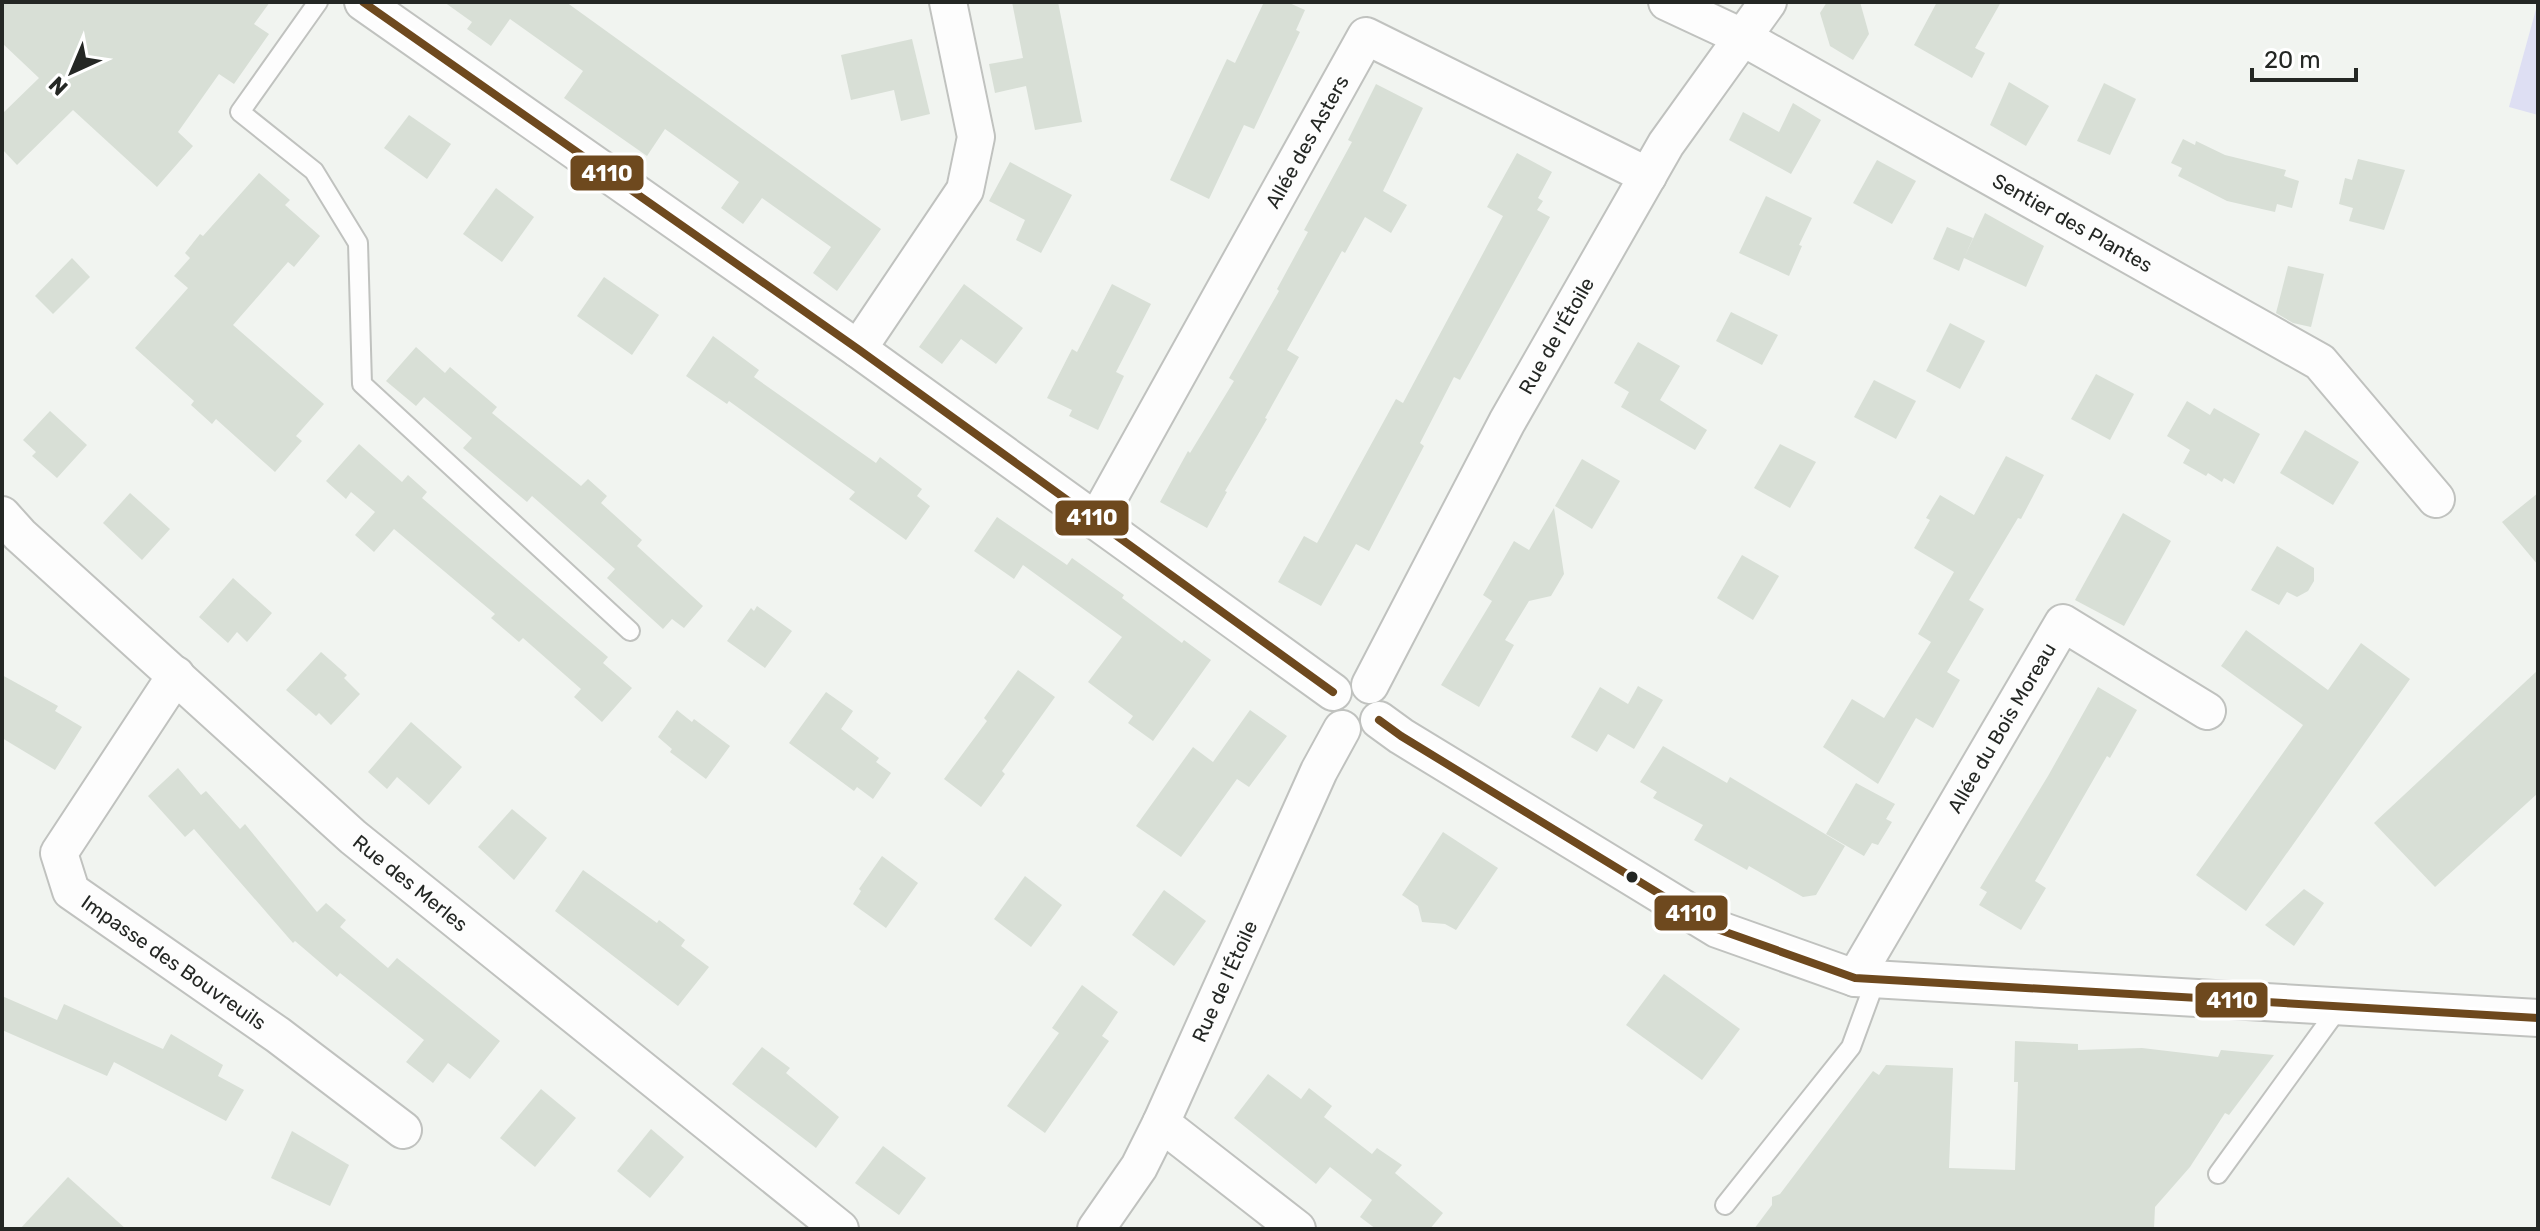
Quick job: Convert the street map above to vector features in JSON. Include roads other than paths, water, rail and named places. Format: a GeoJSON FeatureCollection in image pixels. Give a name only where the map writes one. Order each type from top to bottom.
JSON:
{"type":"FeatureCollection","features":[{"type":"Feature","properties":{"kind":"street"},"geometry":{"type":"LineString","coordinates":[[363,2],[858,349],[1333,692]]}},
{"type":"Feature","properties":{"kind":"street"},"geometry":{"type":"LineString","coordinates":[[858,349],[965,190],[976,137],[948,2]]}},
{"type":"Feature","properties":{"kind":"street","name":"Sentier des Plantes"},"geometry":{"type":"LineString","coordinates":[[1667,2],[1742,37],[2320,362],[2436,499]]}},
{"type":"Feature","properties":{"kind":"street","name":"Rue de l'Étoile"},"geometry":{"type":"LineString","coordinates":[[1370,685],[1507,422],[1666,144],[1768,2]]}},
{"type":"Feature","properties":{"kind":"street","name":"Allée des Asters"},"geometry":{"type":"LineString","coordinates":[[1096,521],[1366,36],[1648,176]]}},
{"type":"Feature","properties":{"kind":"street","name":"Rue des Merles"},"geometry":{"type":"LineString","coordinates":[[2,515],[20,535],[353,837],[840,1229]]}},
{"type":"Feature","properties":{"kind":"street","name":"Allée du Bois Moreau"},"geometry":{"type":"LineString","coordinates":[[1866,978],[2063,623],[2207,711]]}},
{"type":"Feature","properties":{"kind":"street","name":"Impasse des Bouvreuils"},"geometry":{"type":"LineString","coordinates":[[176,675],[59,853],[71,891],[278,1035],[403,1130]]}},
{"type":"Feature","properties":{"kind":"street"},"geometry":{"type":"LineString","coordinates":[[1354,680],[1370,685],[1382,700],[1383,712],[1379,720],[1370,731],[1358,735],[1342,729],[1330,715],[1329,703],[1333,692],[1343,683],[1354,680]]}},
{"type":"Feature","properties":{"kind":"street"},"geometry":{"type":"LineString","coordinates":[[1379,720],[1717,929],[1866,978],[2538,1018]]}},
{"type":"Feature","properties":{"kind":"street","name":"Rue de l'Étoile"},"geometry":{"type":"LineString","coordinates":[[1096,1229],[1139,1167],[1161,1123],[1319,771],[1342,729]]}},
{"type":"Feature","properties":{"kind":"street"},"geometry":{"type":"LineString","coordinates":[[1161,1123],[1297,1229]]}},
{"type":"Feature","properties":{"kind":"lane"},"geometry":{"type":"LineString","coordinates":[[318,2],[240,112],[314,171],[358,243],[362,384],[630,631]]}},
{"type":"Feature","properties":{"kind":"lane"},"geometry":{"type":"LineString","coordinates":[[1725,1205],[1851,1047],[1866,978]]}},
{"type":"Feature","properties":{"kind":"lane"},"geometry":{"type":"LineString","coordinates":[[2218,1174],[2340,1006]]}}]}
